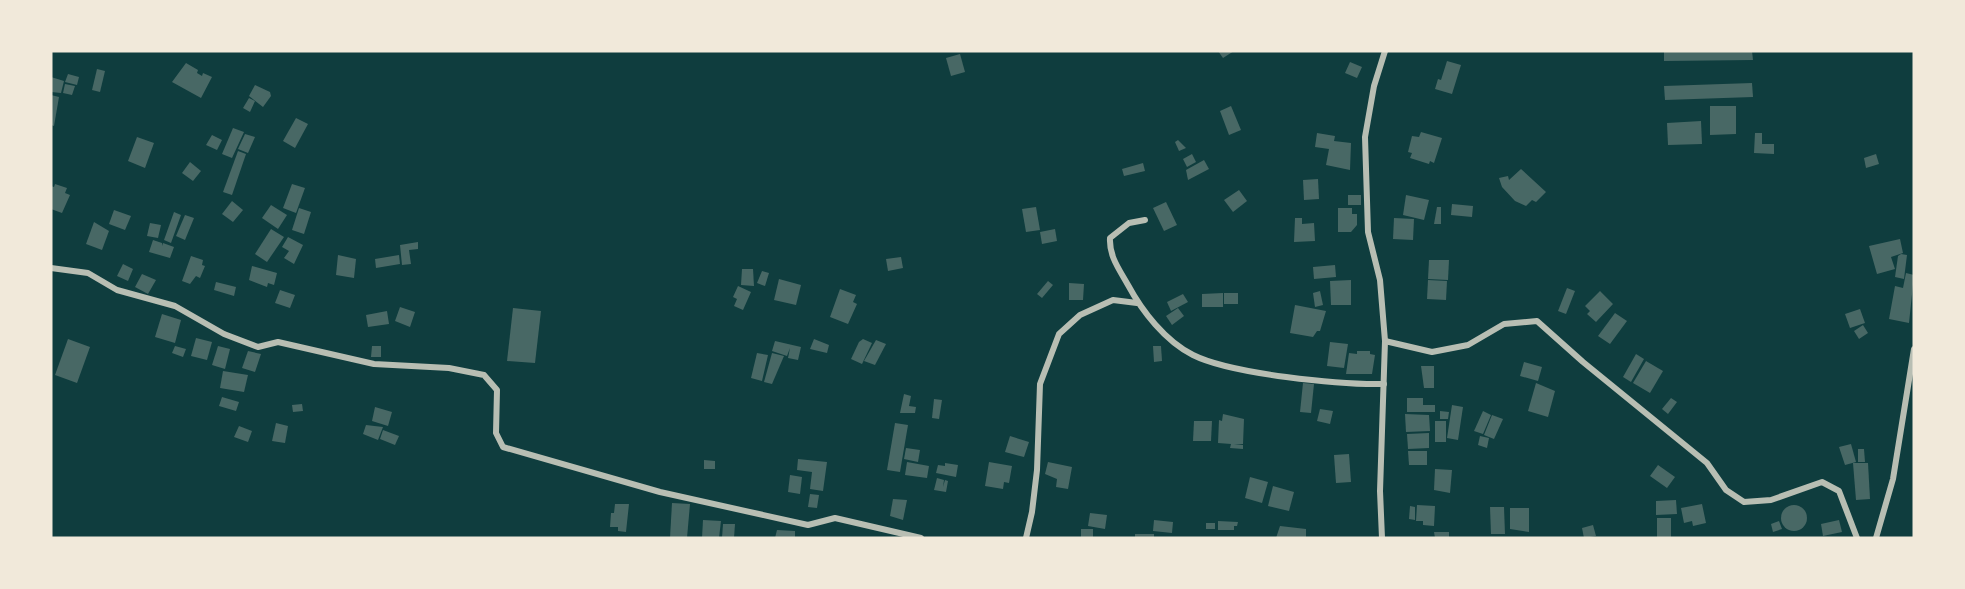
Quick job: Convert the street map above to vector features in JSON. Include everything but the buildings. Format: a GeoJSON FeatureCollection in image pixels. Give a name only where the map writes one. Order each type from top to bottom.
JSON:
{"type":"FeatureCollection","features":[{"type":"Feature","properties":{"kind":"street"},"geometry":{"type":"LineString","coordinates":[[1382,538],[1380,491],[1385,341],[1380,280],[1368,232],[1365,137],[1374,86],[1385,51]]}},
{"type":"Feature","properties":{"kind":"street"},"geometry":{"type":"LineString","coordinates":[[1145,220],[1129,223],[1110,238],[1109,251],[1137,303],[1168,335],[1192,355],[1221,364],[1270,374],[1384,384]]}},
{"type":"Feature","properties":{"kind":"street"},"geometry":{"type":"LineString","coordinates":[[51,268],[87,273],[117,290],[175,306],[224,334],[258,347],[278,342],[374,364],[450,368],[484,375],[497,390],[496,433],[503,447],[660,492],[808,525],[835,518],[921,538]]}},
{"type":"Feature","properties":{"kind":"street"},"geometry":{"type":"LineString","coordinates":[[1026,538],[1037,470],[1040,384],[1059,334],[1080,315],[1113,300],[1137,303]]}},
{"type":"Feature","properties":{"kind":"street"},"geometry":{"type":"LineString","coordinates":[[1385,341],[1432,352],[1468,345],[1504,324],[1537,321],[1583,362],[1707,463],[1726,490],[1744,502],[1771,500],[1822,482],[1839,491],[1857,538]]}},
{"type":"Feature","properties":{"kind":"street"},"geometry":{"type":"LineString","coordinates":[[1876,538],[1893,479],[1914,349]]}}]}
